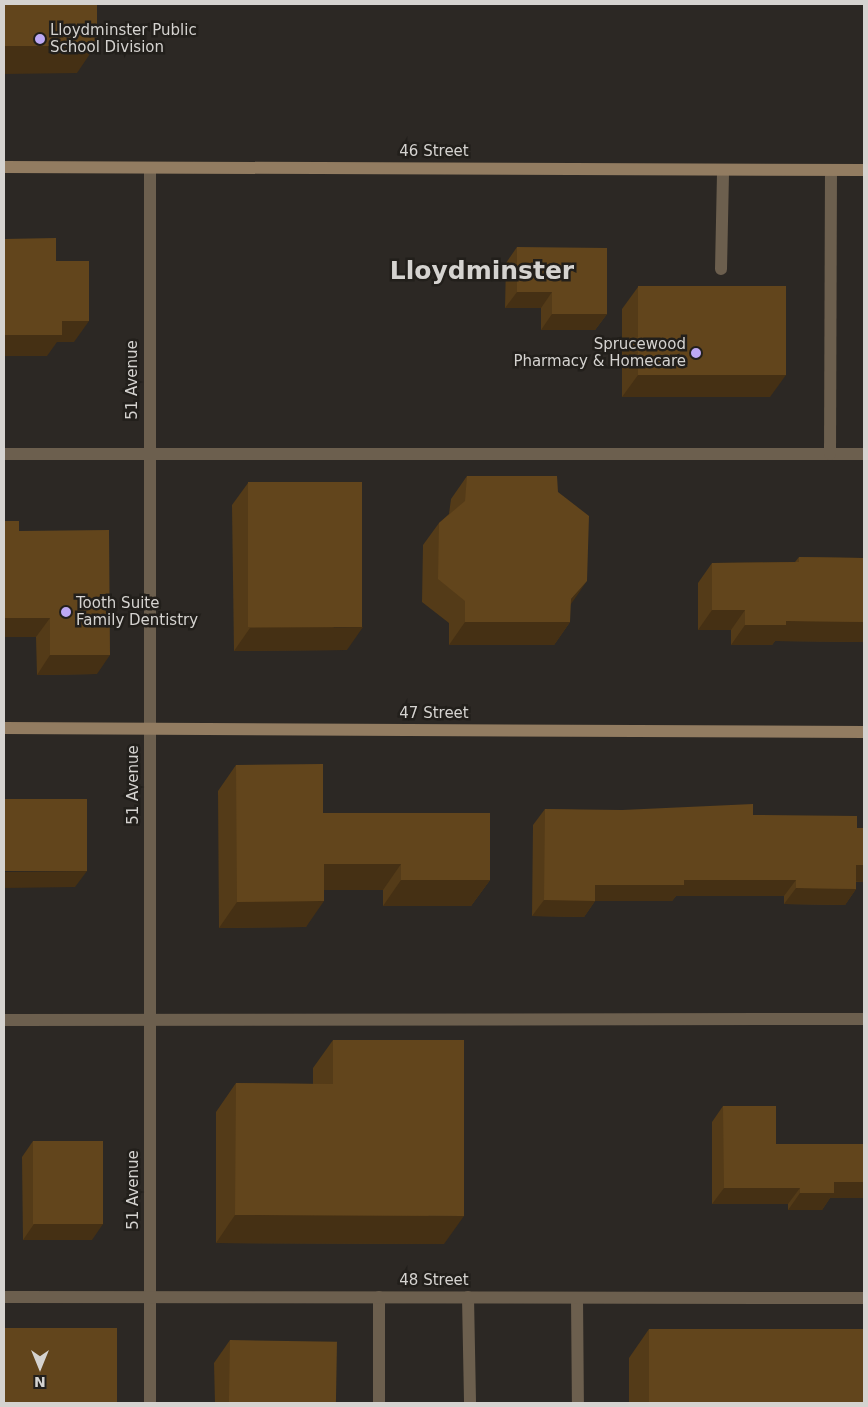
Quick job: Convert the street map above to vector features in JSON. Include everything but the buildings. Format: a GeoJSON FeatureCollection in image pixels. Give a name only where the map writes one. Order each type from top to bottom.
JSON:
{"type":"FeatureCollection","features":[{"type":"Feature","properties":{"kind":"street","name":"46 Street"},"geometry":{"type":"LineString","coordinates":[[4,167],[864,170]]}},
{"type":"Feature","properties":{"kind":"street","name":"51 Avenue"},"geometry":{"type":"LineString","coordinates":[[150,168],[150,1403]]}},
{"type":"Feature","properties":{"kind":"street"},"geometry":{"type":"LineString","coordinates":[[721,269],[722,170]]}},
{"type":"Feature","properties":{"kind":"street"},"geometry":{"type":"LineString","coordinates":[[830,454],[831,170]]}},
{"type":"Feature","properties":{"kind":"street"},"geometry":{"type":"LineString","coordinates":[[4,454],[864,454]]}},
{"type":"Feature","properties":{"kind":"street","name":"47 Street"},"geometry":{"type":"LineString","coordinates":[[4,728],[864,732]]}},
{"type":"Feature","properties":{"kind":"street"},"geometry":{"type":"LineString","coordinates":[[4,1020],[864,1019]]}},
{"type":"Feature","properties":{"kind":"street","name":"48 Street"},"geometry":{"type":"LineString","coordinates":[[4,1297],[864,1298]]}},
{"type":"Feature","properties":{"kind":"street"},"geometry":{"type":"LineString","coordinates":[[379,1403],[380,1297]]}},
{"type":"Feature","properties":{"kind":"street"},"geometry":{"type":"LineString","coordinates":[[468,1297],[470,1403]]}},
{"type":"Feature","properties":{"kind":"street"},"geometry":{"type":"LineString","coordinates":[[577,1298],[578,1403]]}},
{"type":"Feature","properties":{"kind":"place","name":"Lloydminster Public School Division"},"geometry":{"type":"Point","coordinates":[40,39]}},
{"type":"Feature","properties":{"kind":"place","name":"Sprucewood Pharmacy & Homecare"},"geometry":{"type":"Point","coordinates":[696,353]}},
{"type":"Feature","properties":{"kind":"place","name":"Tooth Suite Family Dentistry"},"geometry":{"type":"Point","coordinates":[66,612]}},
{"type":"Feature","properties":{"kind":"district","name":"Lloydminster"},"geometry":{"type":"Point","coordinates":[482,271]}}]}
